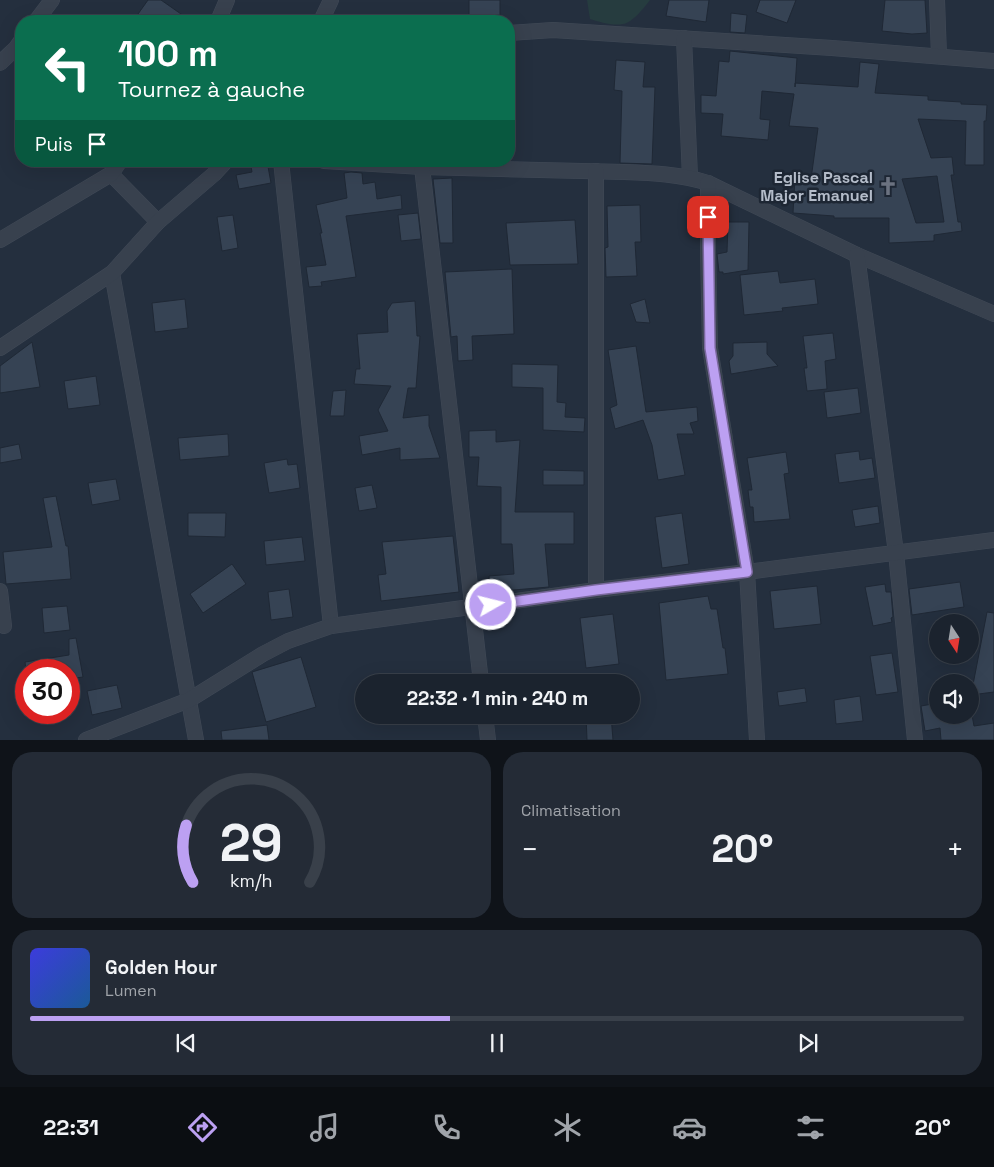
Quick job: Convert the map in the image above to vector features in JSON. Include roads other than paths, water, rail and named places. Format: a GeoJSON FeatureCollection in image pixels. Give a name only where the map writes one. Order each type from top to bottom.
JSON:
{"type":"FeatureCollection","features":[{"type":"Feature","properties":{"kind":"street"},"geometry":{"type":"LineString","coordinates":[[41,15],[52,0]]}},
{"type":"Feature","properties":{"kind":"street"},"geometry":{"type":"LineString","coordinates":[[221,15],[227,0]]}},
{"type":"Feature","properties":{"kind":"street"},"geometry":{"type":"LineString","coordinates":[[324,15],[332,0]]}},
{"type":"Feature","properties":{"kind":"street"},"geometry":{"type":"LineString","coordinates":[[937,0],[939,56]]}},
{"type":"Feature","properties":{"kind":"street"},"geometry":{"type":"LineString","coordinates":[[515,33],[554,30],[832,48],[994,61]]}},
{"type":"Feature","properties":{"kind":"street"},"geometry":{"type":"LineString","coordinates":[[684,38],[690,177]]}},
{"type":"Feature","properties":{"kind":"street"},"geometry":{"type":"LineString","coordinates":[[0,63],[15,49]]}},
{"type":"Feature","properties":{"kind":"street"},"geometry":{"type":"LineString","coordinates":[[0,240],[111,174],[116,167]]}},
{"type":"Feature","properties":{"kind":"street"},"geometry":{"type":"LineString","coordinates":[[0,348],[112,273],[158,222],[220,167]]}},
{"type":"Feature","properties":{"kind":"street"},"geometry":{"type":"LineString","coordinates":[[282,167],[331,626]]}},
{"type":"Feature","properties":{"kind":"street"},"geometry":{"type":"LineString","coordinates":[[481,674],[422,167],[654,173],[690,177],[708,183],[857,255],[994,314]]}},
{"type":"Feature","properties":{"kind":"street"},"geometry":{"type":"LineString","coordinates":[[596,171],[596,590]]}},
{"type":"Feature","properties":{"kind":"street"},"geometry":{"type":"LineString","coordinates":[[111,174],[158,222]]}},
{"type":"Feature","properties":{"kind":"street"},"geometry":{"type":"LineString","coordinates":[[708,183],[710,348],[747,572],[757,740]]}},
{"type":"Feature","properties":{"kind":"street"},"geometry":{"type":"LineString","coordinates":[[857,255],[896,553],[915,740]]}},
{"type":"Feature","properties":{"kind":"street"},"geometry":{"type":"LineString","coordinates":[[112,273],[196,740]]}},
{"type":"Feature","properties":{"kind":"street"},"geometry":{"type":"LineString","coordinates":[[86,740],[189,700],[263,654],[288,641],[331,626],[596,590],[994,540]]}},
{"type":"Feature","properties":{"kind":"street"},"geometry":{"type":"LineString","coordinates":[[0,591],[4,626]]}},
{"type":"Feature","properties":{"kind":"street"},"geometry":{"type":"LineString","coordinates":[[486,724],[488,740]]}},
{"type":"Feature","properties":{"kind":"place","name":"Eglise Pascal Major Emanuel"},"geometry":{"type":"Point","coordinates":[888,186]}}]}
